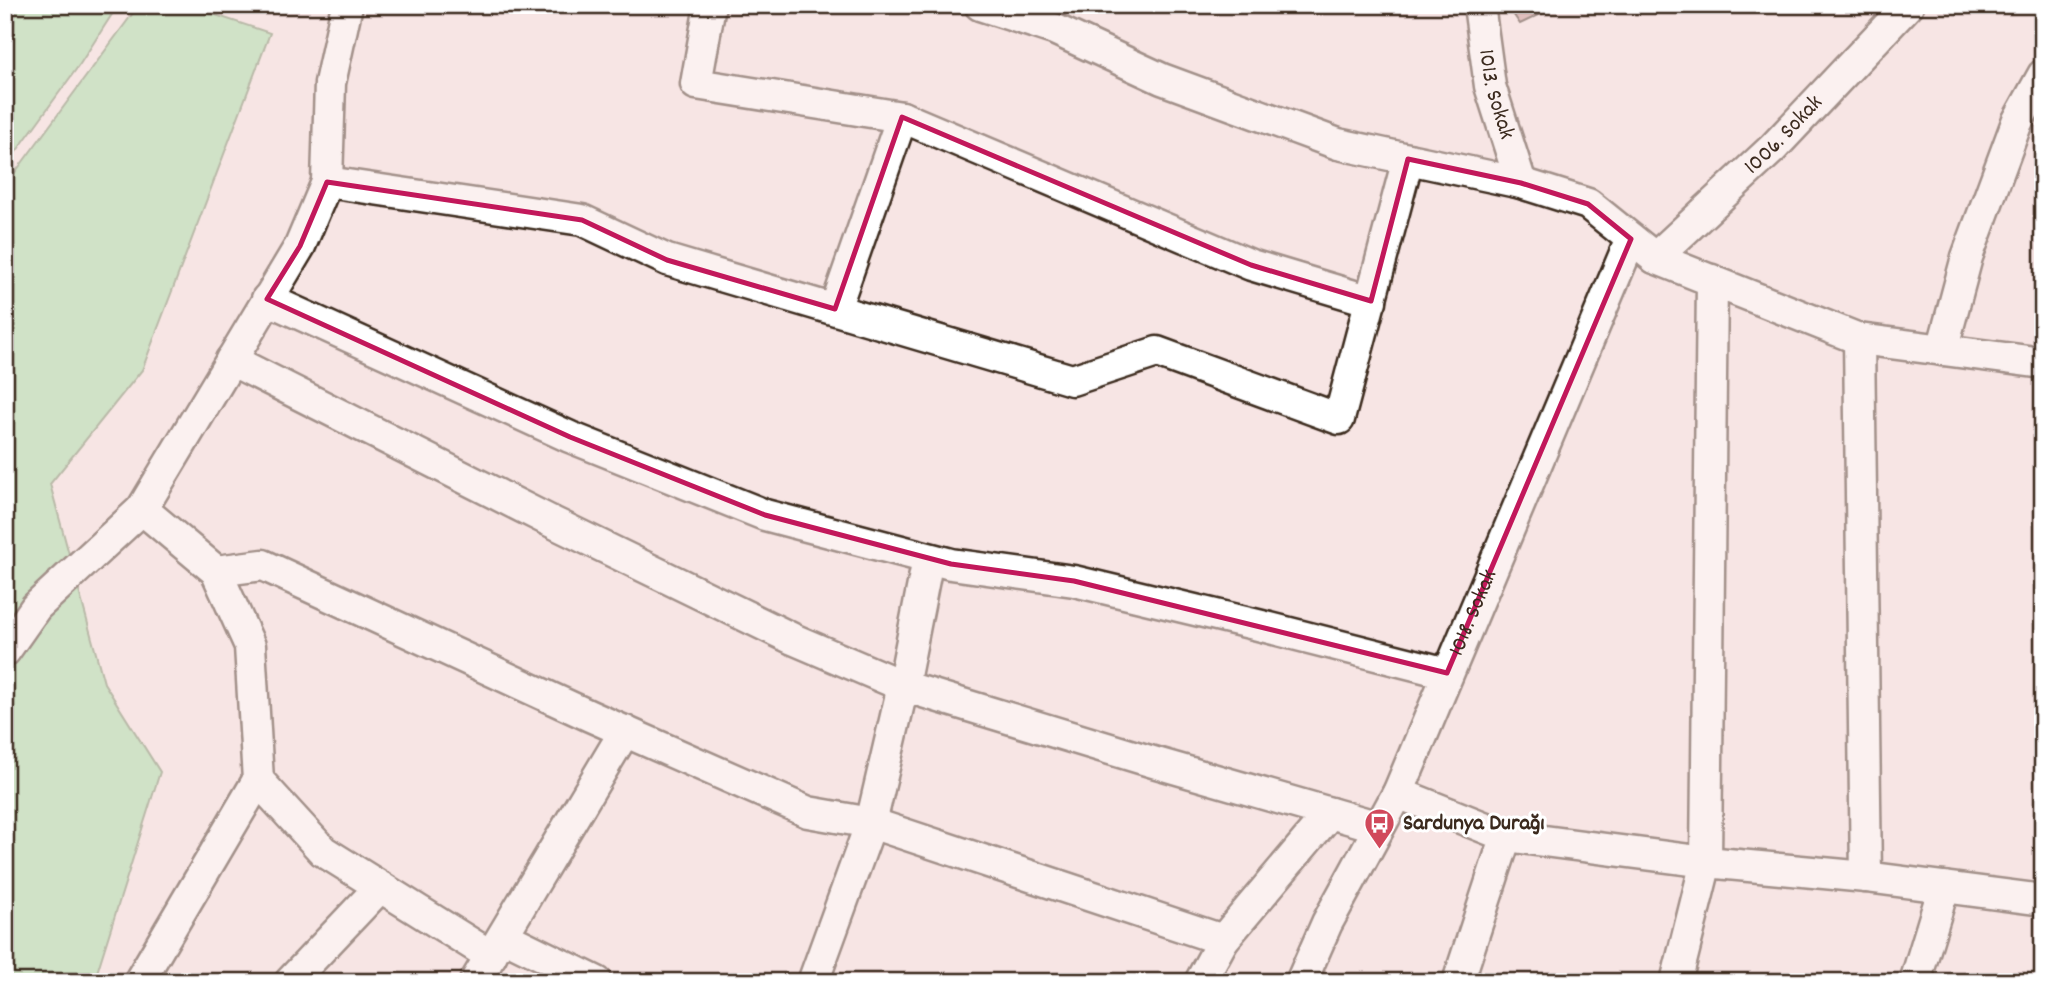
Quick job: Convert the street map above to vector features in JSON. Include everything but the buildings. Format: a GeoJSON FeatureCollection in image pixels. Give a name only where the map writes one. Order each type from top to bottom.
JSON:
{"type":"FeatureCollection","features":[{"type":"Feature","properties":{"kind":"street"},"geometry":{"type":"LineString","coordinates":[[5,651],[36,607],[142,509],[300,246],[327,182],[330,83],[346,5]]}},
{"type":"Feature","properties":{"kind":"street"},"geometry":{"type":"LineString","coordinates":[[710,5],[696,84],[902,117],[1251,265],[1371,301]]}},
{"type":"Feature","properties":{"kind":"street"},"geometry":{"type":"LineString","coordinates":[[980,5],[1058,17],[1163,79],[1338,144],[1521,183],[1588,204],[1656,258],[1859,339],[2043,363]]}},
{"type":"Feature","properties":{"kind":"street","name":"1013. Sokak"},"geometry":{"type":"LineString","coordinates":[[1479,5],[1490,86],[1521,183]]}},
{"type":"Feature","properties":{"kind":"street","name":"1006. Sokak"},"geometry":{"type":"LineString","coordinates":[[1656,258],[1773,148],[1908,5]]}},
{"type":"Feature","properties":{"kind":"street"},"geometry":{"type":"LineString","coordinates":[[1942,349],[1967,257],[2017,122],[2043,75]]}},
{"type":"Feature","properties":{"kind":"street"},"geometry":{"type":"LineString","coordinates":[[835,309],[902,117]]}},
{"type":"Feature","properties":{"kind":"street"},"geometry":{"type":"LineString","coordinates":[[327,182],[582,220],[667,260],[1072,380],[1157,352],[1339,419],[1408,159]]}},
{"type":"Feature","properties":{"kind":"street","name":"1018. Sokak"},"geometry":{"type":"LineString","coordinates":[[1301,982],[1327,923],[1398,793],[1631,239]]}},
{"type":"Feature","properties":{"kind":"street"},"geometry":{"type":"LineString","coordinates":[[1676,982],[1706,862],[1712,280]]}},
{"type":"Feature","properties":{"kind":"street"},"geometry":{"type":"LineString","coordinates":[[267,299],[570,437],[765,515],[951,564],[1074,580],[1447,673]]}},
{"type":"Feature","properties":{"kind":"street"},"geometry":{"type":"LineString","coordinates":[[1859,339],[1866,877]]}},
{"type":"Feature","properties":{"kind":"street"},"geometry":{"type":"LineString","coordinates":[[231,360],[546,519],[793,639],[903,686],[1379,827]]}},
{"type":"Feature","properties":{"kind":"street"},"geometry":{"type":"LineString","coordinates":[[139,982],[258,780],[250,646],[216,570],[142,509]]}},
{"type":"Feature","properties":{"kind":"street"},"geometry":{"type":"LineString","coordinates":[[813,982],[871,823],[903,686],[928,559]]}},
{"type":"Feature","properties":{"kind":"street"},"geometry":{"type":"LineString","coordinates":[[216,570],[263,565],[808,812],[871,823],[1223,940]]}},
{"type":"Feature","properties":{"kind":"street"},"geometry":{"type":"LineString","coordinates":[[5,610],[36,607]]}},
{"type":"Feature","properties":{"kind":"street"},"geometry":{"type":"LineString","coordinates":[[475,982],[625,731]]}},
{"type":"Feature","properties":{"kind":"street"},"geometry":{"type":"LineString","coordinates":[[258,780],[323,851],[380,887],[497,946],[597,982]]}},
{"type":"Feature","properties":{"kind":"street"},"geometry":{"type":"LineString","coordinates":[[1398,793],[1506,836],[1706,862],[1866,877],[2043,900]]}},
{"type":"Feature","properties":{"kind":"street"},"geometry":{"type":"LineString","coordinates":[[1200,982],[1223,940],[1330,813]]}},
{"type":"Feature","properties":{"kind":"street"},"geometry":{"type":"LineString","coordinates":[[1458,982],[1506,836]]}},
{"type":"Feature","properties":{"kind":"street"},"geometry":{"type":"LineString","coordinates":[[290,982],[380,887]]}},
{"type":"Feature","properties":{"kind":"street"},"geometry":{"type":"LineString","coordinates":[[1915,982],[1944,887]]}},
{"type":"Feature","properties":{"kind":"highlighted area"},"geometry":{"type":"Polygon","coordinates":[[[902,117],[1251,265],[1371,301],[1408,159],[1521,183],[1588,204],[1631,239],[1447,673],[1074,581],[951,564],[765,515],[570,437],[267,299],[300,246],[327,182],[582,220],[667,260],[835,309],[902,117]]]}},
{"type":"Feature","properties":{"kind":"green space"},"geometry":{"type":"Polygon","coordinates":[[[5,5],[118,5],[80,64],[5,167],[5,5]]]}},
{"type":"Feature","properties":{"kind":"green space"},"geometry":{"type":"Polygon","coordinates":[[[139,5],[185,5],[270,33],[142,370],[50,484],[104,683],[160,772],[94,982],[5,982],[5,186],[139,5]]]}},
{"type":"Feature","properties":{"kind":"place","name":"Sardunya Durağı"},"geometry":{"type":"Point","coordinates":[1380,851]}}]}
